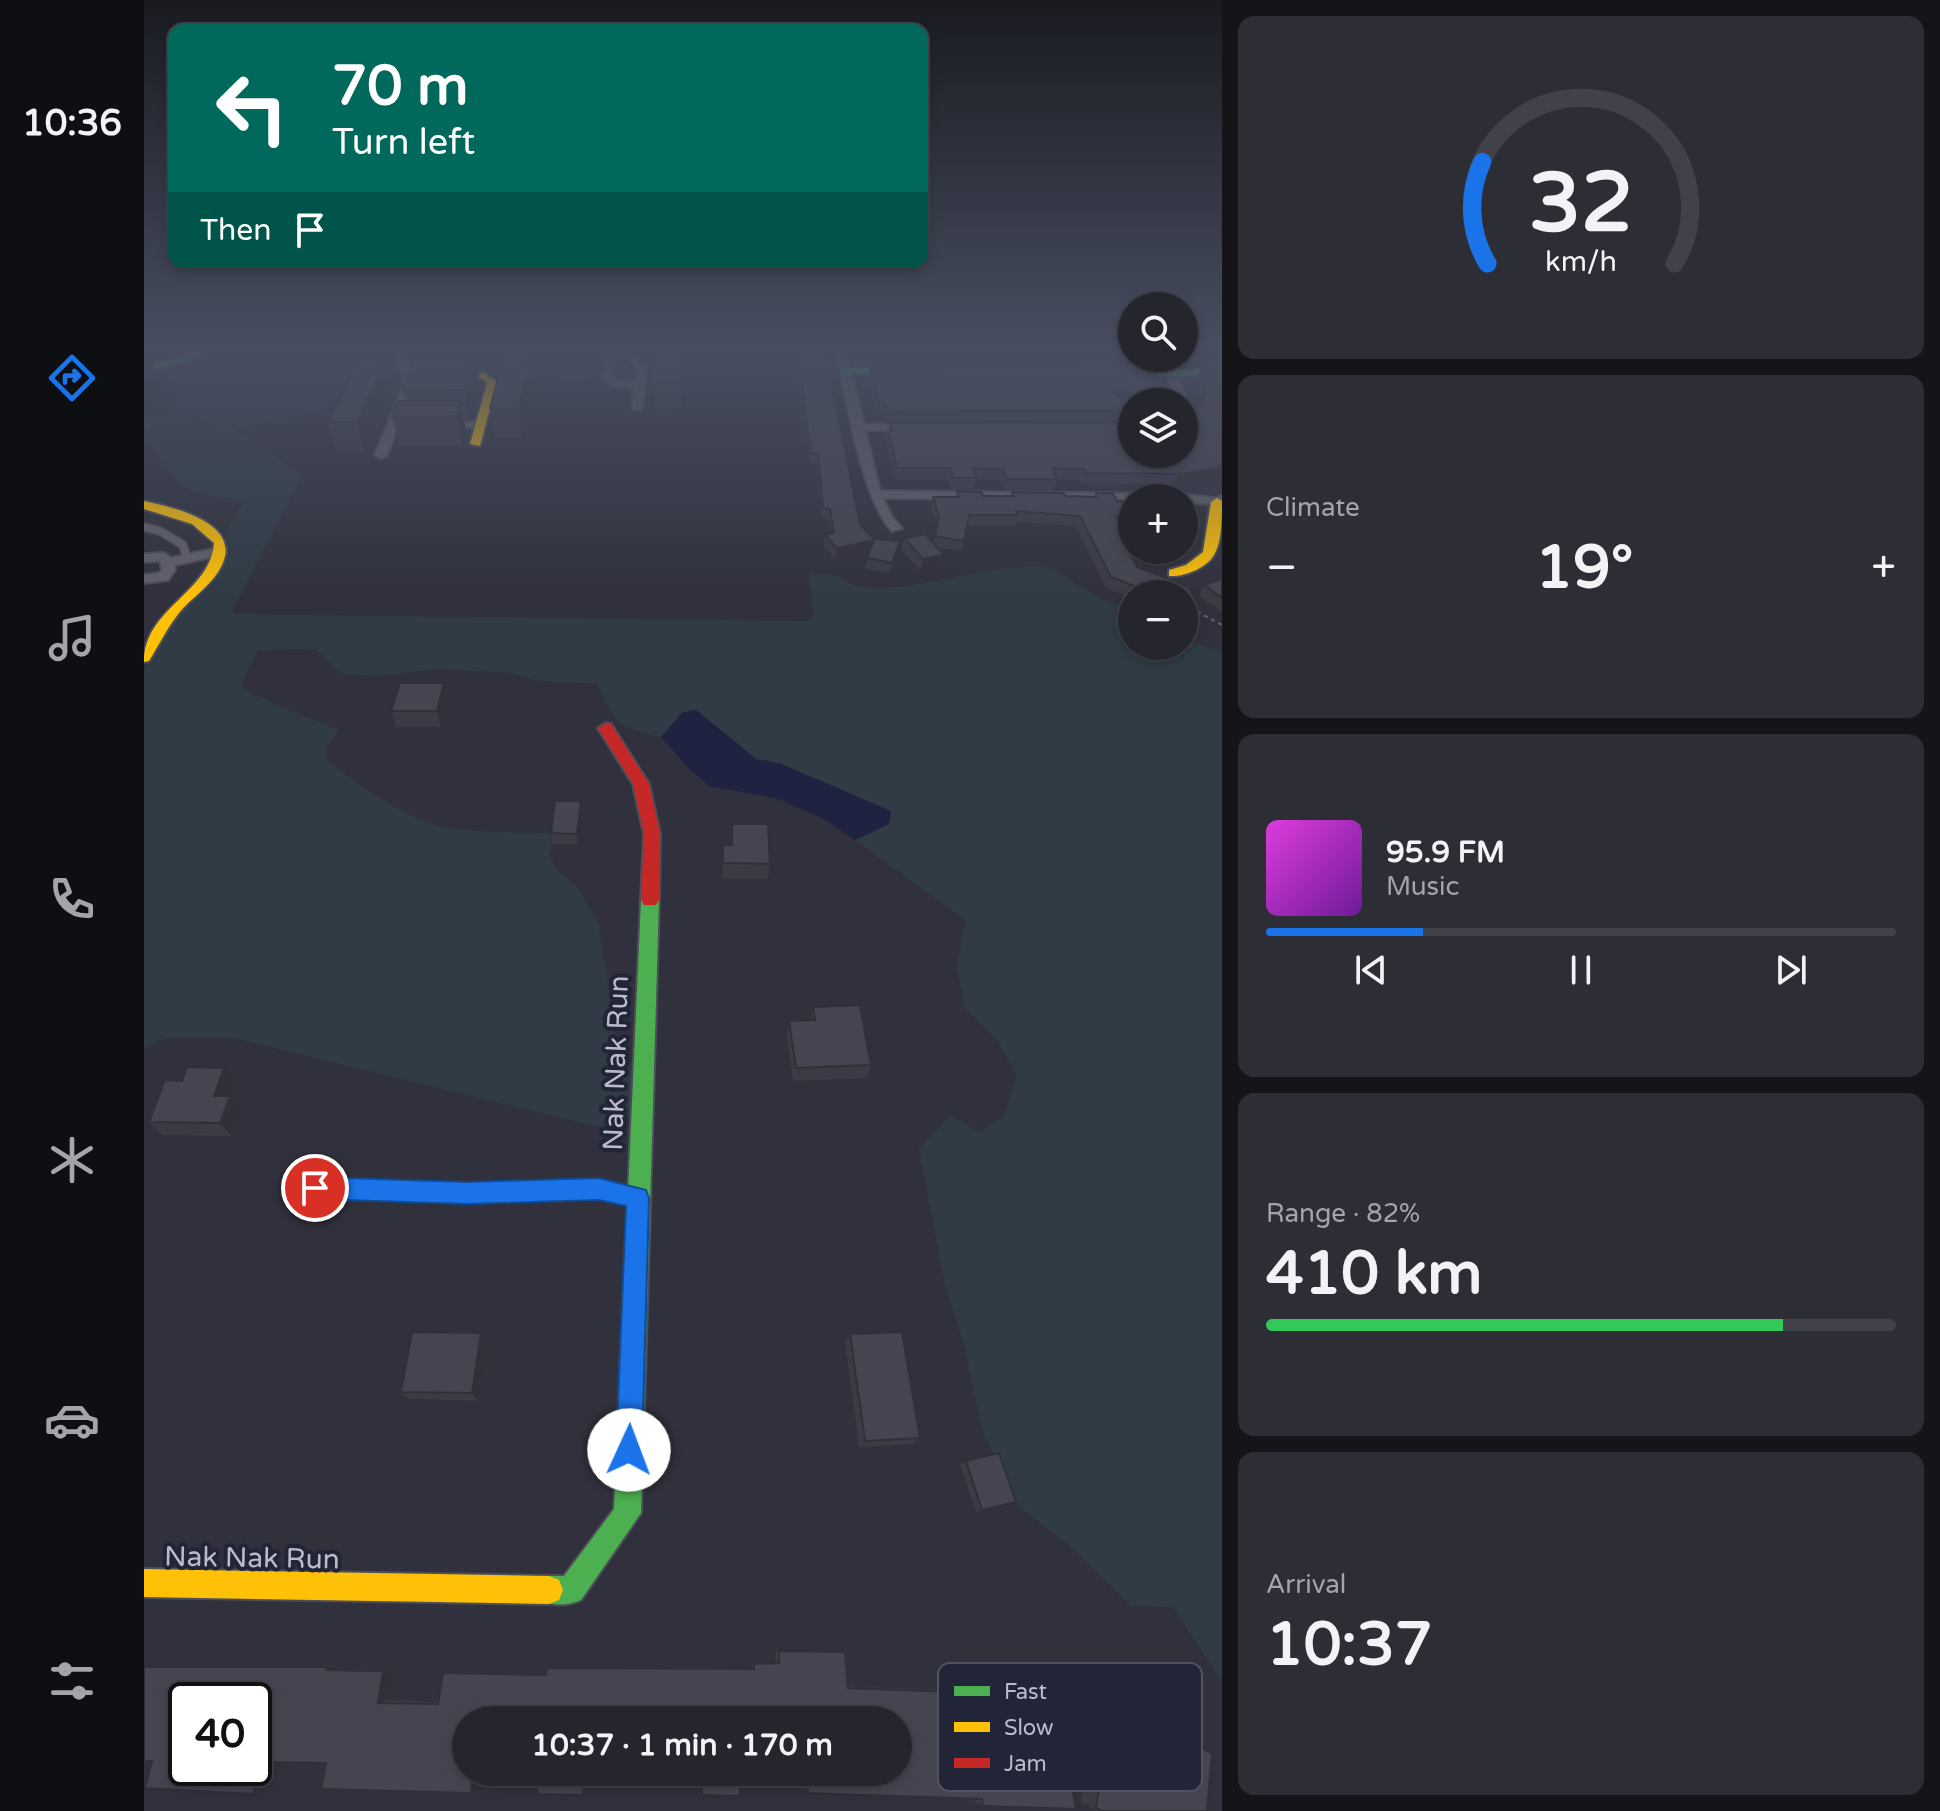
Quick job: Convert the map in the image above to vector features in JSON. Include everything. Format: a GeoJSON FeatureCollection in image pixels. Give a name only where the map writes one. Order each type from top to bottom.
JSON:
{"type":"FeatureCollection","features":[{"type":"Feature","properties":{"kind":"street"},"geometry":{"type":"LineString","coordinates":[[381,455],[391,429]]}},
{"type":"Feature","properties":{"kind":"street"},"geometry":{"type":"LineString","coordinates":[[476,444],[480,429]]}},
{"type":"Feature","properties":{"kind":"street"},"geometry":{"type":"LineString","coordinates":[[861,429],[875,494],[887,519],[896,528]]}},
{"type":"Feature","properties":{"kind":"street"},"geometry":{"type":"LineString","coordinates":[[875,494],[1118,497]]}},
{"type":"Feature","properties":{"kind":"street"},"geometry":{"type":"LineString","coordinates":[[1174,573],[1191,568],[1209,553],[1220,500],[1198,499]]}},
{"type":"Feature","properties":{"kind":"street"},"geometry":{"type":"LineString","coordinates":[[144,505],[201,522],[218,536],[222,551],[213,573],[175,607],[144,658]]}},
{"type":"Feature","properties":{"kind":"street"},"geometry":{"type":"LineString","coordinates":[[168,563],[222,551]]}},
{"type":"Feature","properties":{"kind":"street"},"geometry":{"type":"LineString","coordinates":[[144,558],[164,557],[169,570],[163,577],[144,579]]}},
{"type":"Feature","properties":{"kind":"street","name":"Nak Nak Run"},"geometry":{"type":"LineString","coordinates":[[144,1583],[571,1590],[627,1513],[652,834],[641,784],[606,728]]}},
{"type":"Feature","properties":{"kind":"lane"},"geometry":{"type":"LineString","coordinates":[[144,527],[160,531],[183,545],[187,559]]}},
{"type":"Feature","properties":{"kind":"lane"},"geometry":{"type":"LineString","coordinates":[[315,1188],[466,1193],[599,1189],[638,1198]]}},
{"type":"Feature","properties":{"kind":"path"},"geometry":{"type":"LineString","coordinates":[[1174,573],[1186,585],[1198,612],[1222,625]]}},
{"type":"Feature","properties":{"kind":"shaded area"},"geometry":{"type":"Polygon","coordinates":[[[146,429],[233,429],[302,475],[232,611],[236,614],[808,621],[813,617],[809,573],[839,576],[856,585],[878,588],[1021,566],[1054,570],[1118,605],[1118,660],[1198,660],[1198,643],[1222,652],[1222,1682],[1173,1607],[1131,1606],[1071,1547],[1017,1505],[983,1433],[964,1345],[945,1286],[919,1149],[950,1115],[980,1132],[1004,1116],[1017,1076],[996,1038],[965,1009],[957,968],[965,920],[855,840],[889,824],[868,801],[779,763],[756,759],[696,710],[683,712],[661,737],[626,727],[614,716],[597,684],[539,681],[510,673],[438,669],[377,676],[341,674],[316,649],[258,650],[241,684],[270,702],[339,730],[326,749],[326,758],[381,798],[443,827],[555,833],[549,855],[558,871],[578,888],[598,922],[611,1001],[609,1025],[624,1048],[632,1075],[630,1113],[615,1131],[233,1038],[166,1038],[144,1048],[144,669],[181,608],[220,573],[229,553],[225,533],[244,501],[184,487],[167,470],[146,429]]]}},
{"type":"Feature","properties":{"kind":"water"},"geometry":{"type":"Polygon","coordinates":[[[696,710],[756,759],[779,763],[891,811],[889,824],[855,840],[822,818],[778,799],[709,786],[661,737],[683,712],[696,710]]]}},
{"type":"Feature","properties":{"kind":"building"},"geometry":{"type":"Polygon","coordinates":[[[808,429],[841,429],[860,525],[874,539],[900,541],[892,563],[867,558],[874,540],[837,548],[825,535],[834,533],[830,509],[823,508],[818,453],[811,453],[808,429]]]}},
{"type":"Feature","properties":{"kind":"building"},"geometry":{"type":"Polygon","coordinates":[[[892,429],[1118,429],[1118,468],[1198,468],[1198,429],[1222,429],[1222,464],[1179,474],[1086,473],[1084,469],[1052,468],[1057,479],[1007,479],[1003,469],[973,468],[976,478],[953,478],[950,468],[897,468],[888,431],[893,431],[892,429]]]}},
{"type":"Feature","properties":{"kind":"building"},"geometry":{"type":"Polygon","coordinates":[[[957,491],[981,492],[983,496],[1014,496],[1012,492],[1097,497],[1096,493],[1113,493],[1118,501],[1118,564],[1136,564],[1170,580],[1119,580],[1111,577],[1080,516],[1016,511],[1018,515],[969,515],[964,541],[935,536],[939,517],[933,497],[959,497],[957,491]]]}},
{"type":"Feature","properties":{"kind":"building"},"geometry":{"type":"Polygon","coordinates":[[[925,534],[944,555],[923,559],[904,538],[925,534]]]}},
{"type":"Feature","properties":{"kind":"building"},"geometry":{"type":"Polygon","coordinates":[[[1222,579],[1222,598],[1204,585],[1222,579]]]}},
{"type":"Feature","properties":{"kind":"building"},"geometry":{"type":"Polygon","coordinates":[[[400,683],[444,683],[437,711],[391,711],[400,683]]]}},
{"type":"Feature","properties":{"kind":"building"},"geometry":{"type":"Polygon","coordinates":[[[555,801],[581,801],[577,834],[551,833],[555,801]]]}},
{"type":"Feature","properties":{"kind":"building"},"geometry":{"type":"Polygon","coordinates":[[[732,824],[768,824],[770,864],[723,863],[723,845],[732,845],[732,824]]]}},
{"type":"Feature","properties":{"kind":"building"},"geometry":{"type":"Polygon","coordinates":[[[860,1005],[871,1065],[796,1068],[789,1021],[815,1020],[813,1007],[860,1005]]]}},
{"type":"Feature","properties":{"kind":"building"},"geometry":{"type":"Polygon","coordinates":[[[187,1067],[224,1068],[214,1096],[230,1096],[220,1123],[149,1122],[165,1080],[182,1081],[187,1067]]]}},
{"type":"Feature","properties":{"kind":"building"},"geometry":{"type":"Polygon","coordinates":[[[412,1332],[481,1333],[472,1393],[401,1392],[412,1332]]]}},
{"type":"Feature","properties":{"kind":"building"},"geometry":{"type":"Polygon","coordinates":[[[902,1332],[920,1438],[865,1441],[850,1334],[902,1332]]]}},
{"type":"Feature","properties":{"kind":"building"},"geometry":{"type":"Polygon","coordinates":[[[999,1453],[1016,1502],[982,1510],[966,1461],[999,1453]]]}},
{"type":"Feature","properties":{"kind":"building"},"geometry":{"type":"Polygon","coordinates":[[[779,1651],[845,1652],[848,1688],[938,1691],[938,1791],[1073,1791],[1076,1809],[983,1806],[982,1799],[808,1793],[807,1786],[912,1786],[912,1706],[452,1706],[452,1786],[472,1786],[471,1793],[321,1789],[326,1763],[272,1762],[272,1682],[168,1682],[168,1786],[255,1786],[253,1794],[145,1788],[152,1761],[144,1761],[144,1667],[327,1667],[326,1670],[383,1671],[378,1703],[438,1704],[443,1673],[546,1675],[547,1668],[754,1669],[754,1664],[779,1663],[779,1651]]]}},
{"type":"Feature","properties":{"kind":"building"},"geometry":{"type":"Polygon","coordinates":[[[1202,1748],[1212,1754],[1207,1811],[1102,1811],[1096,1808],[1099,1791],[1202,1791],[1202,1748]]]}},
{"type":"Feature","properties":{"kind":"building"},"geometry":{"type":"Polygon","coordinates":[[[538,1786],[583,1786],[583,1795],[537,1794],[538,1786]]]}},
{"type":"Feature","properties":{"kind":"building"},"geometry":{"type":"Polygon","coordinates":[[[702,1786],[740,1786],[740,1796],[702,1795],[702,1786]]]}},
{"type":"Feature","properties":{"kind":"traffic: fast"},"geometry":{"type":"LineString","coordinates":[[549,1590],[571,1590],[627,1513],[650,900]]}},
{"type":"Feature","properties":{"kind":"traffic: slow"},"geometry":{"type":"LineString","coordinates":[[476,444],[480,429]]}},
{"type":"Feature","properties":{"kind":"traffic: slow"},"geometry":{"type":"LineString","coordinates":[[1174,573],[1191,568],[1209,553],[1217,502]]}},
{"type":"Feature","properties":{"kind":"traffic: slow"},"geometry":{"type":"LineString","coordinates":[[144,505],[197,521],[220,543],[216,564],[211,572],[175,609],[144,658]]}},
{"type":"Feature","properties":{"kind":"traffic: slow"},"geometry":{"type":"LineString","coordinates":[[144,1583],[549,1590]]}},
{"type":"Feature","properties":{"kind":"traffic: jam"},"geometry":{"type":"LineString","coordinates":[[606,728],[641,784],[652,834],[650,900]]}},
{"type":"Feature","properties":{"kind":"route"},"geometry":{"type":"LineString","coordinates":[[315,1188],[466,1193],[599,1189],[638,1198],[629,1450]]}}]}
